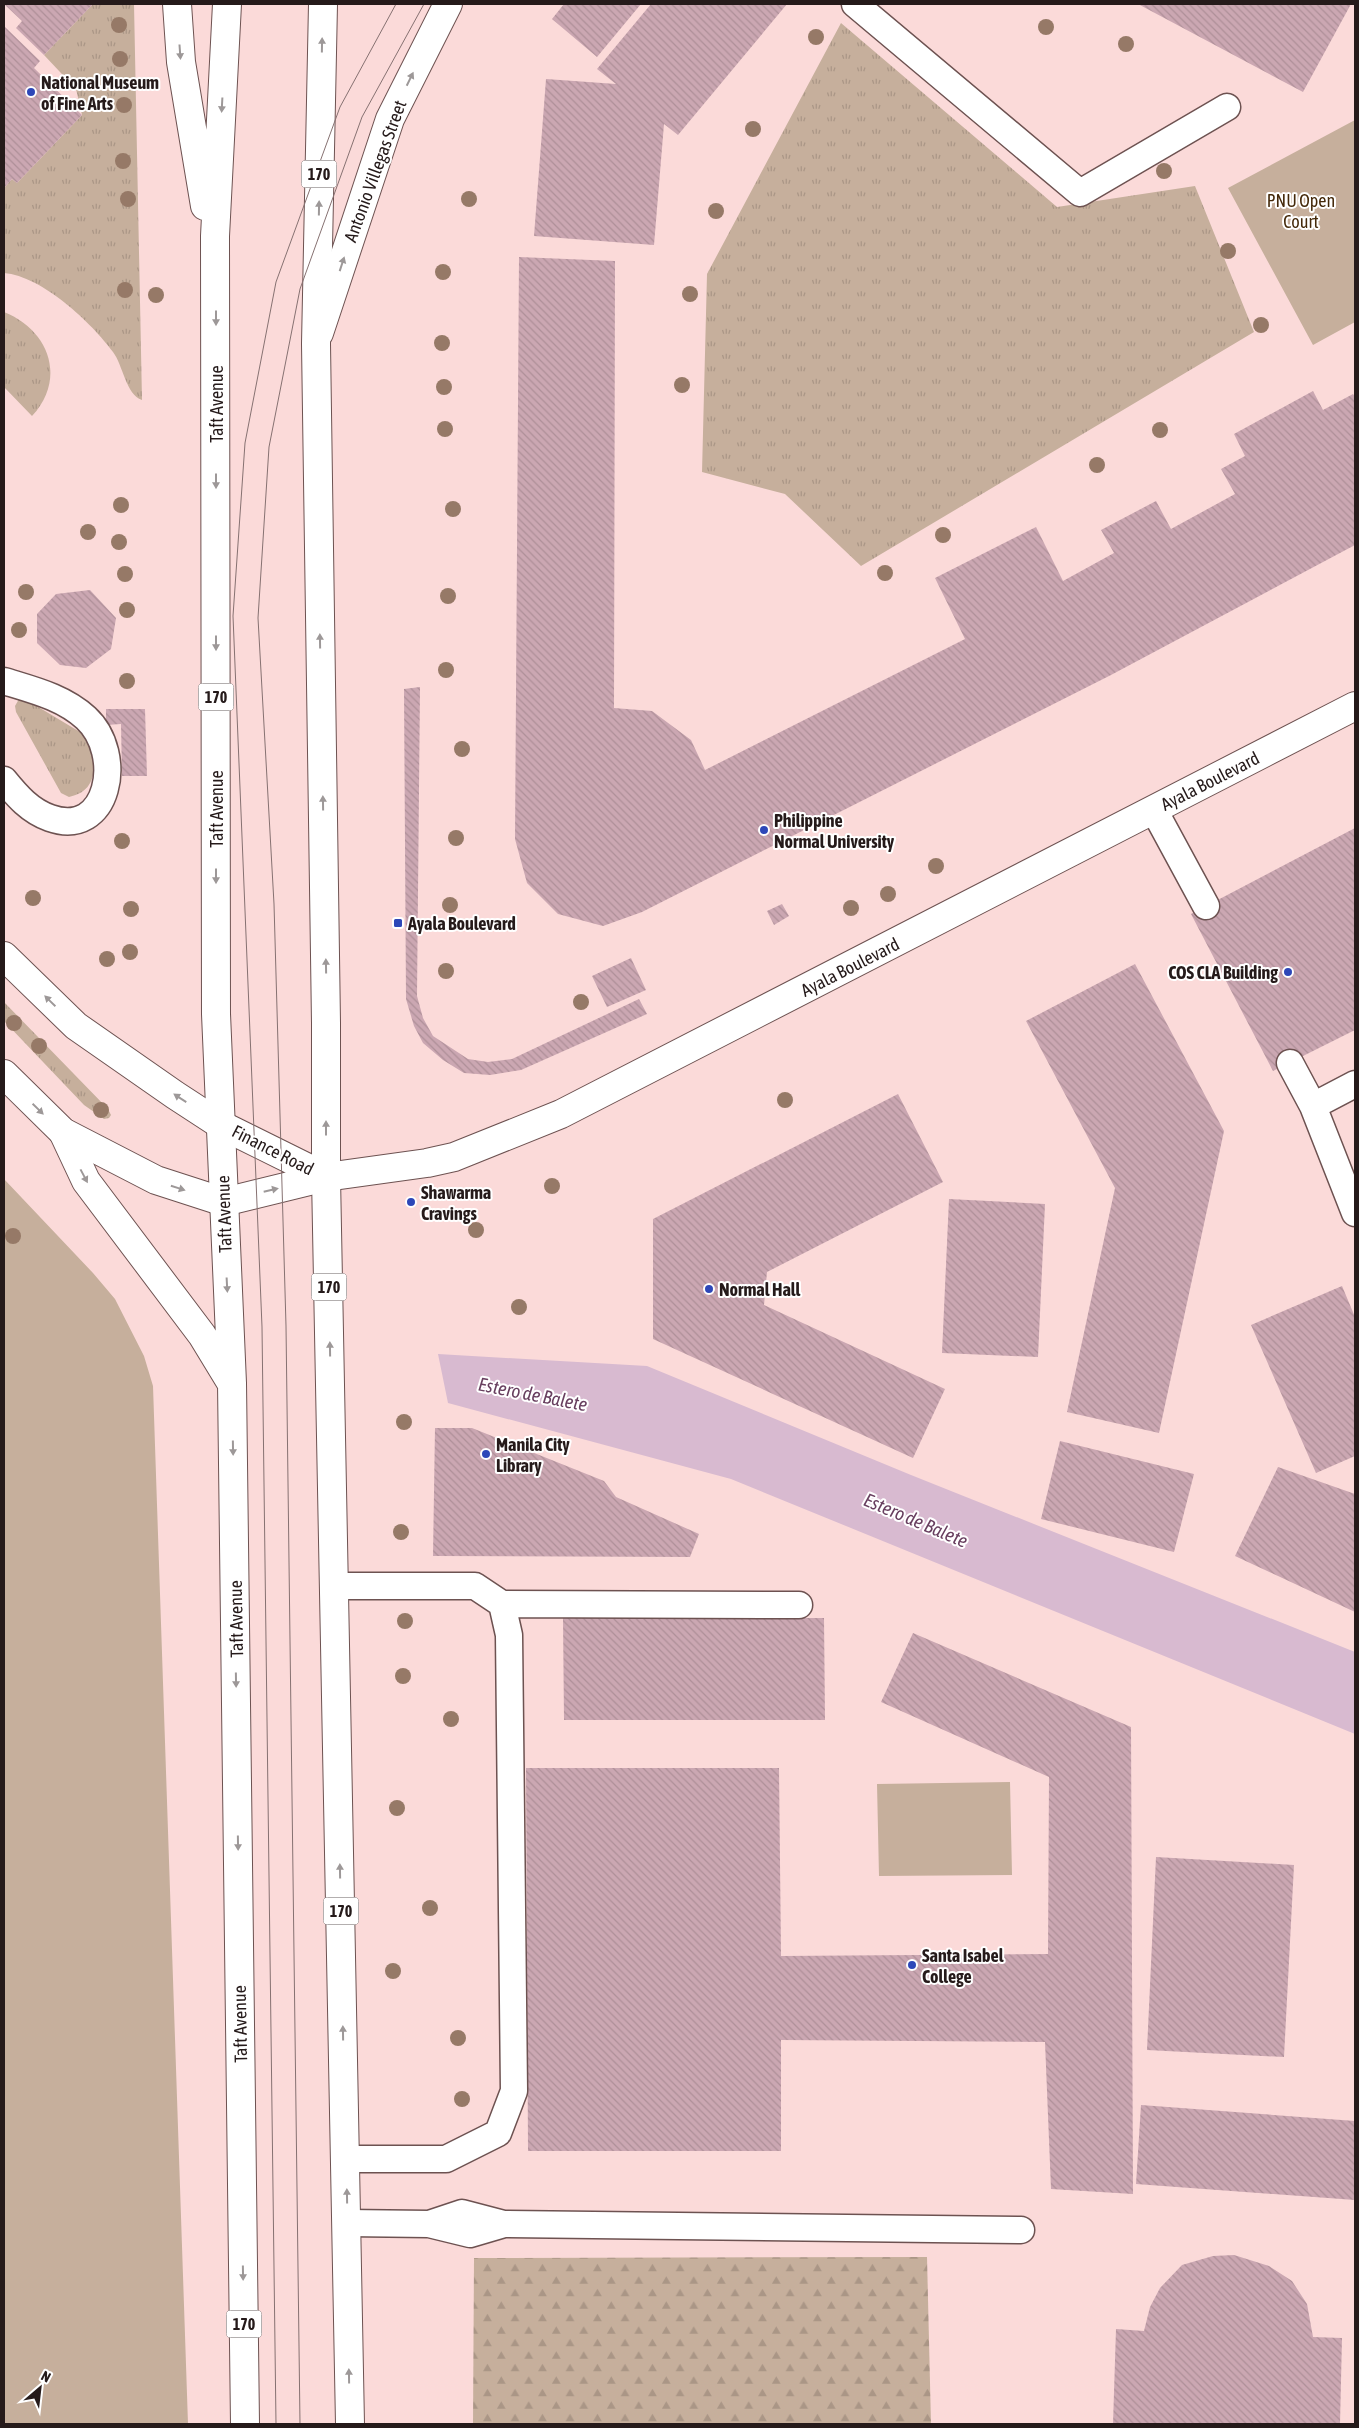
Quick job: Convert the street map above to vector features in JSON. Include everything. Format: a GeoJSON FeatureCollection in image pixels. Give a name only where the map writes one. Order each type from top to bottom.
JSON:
{"type":"FeatureCollection","features":[{"type":"Feature","properties":{"kind":"main road"},"geometry":{"type":"LineString","coordinates":[[177,4],[181,62],[215,270]]}},
{"type":"Feature","properties":{"kind":"main road","name":"Taft Avenue"},"geometry":{"type":"LineString","coordinates":[[227,4],[215,236],[216,1014],[232,1383],[245,2424]]}},
{"type":"Feature","properties":{"kind":"main road","name":"170"},"geometry":{"type":"LineString","coordinates":[[323,4],[316,344],[326,1023],[326,1177],[350,2424]]}},
{"type":"Feature","properties":{"kind":"main road","name":"Antonio Villegas Street"},"geometry":{"type":"LineString","coordinates":[[316,344],[390,120],[448,4]]}},
{"type":"Feature","properties":{"kind":"main road","name":"Ayala Boulevard"},"geometry":{"type":"LineString","coordinates":[[326,1177],[427,1163],[454,1157],[561,1114],[1355,706]]}},
{"type":"Feature","properties":{"kind":"main road","name":"Finance Road"},"geometry":{"type":"LineString","coordinates":[[4,956],[76,1026],[221,1125],[326,1177]]}},
{"type":"Feature","properties":{"kind":"main road"},"geometry":{"type":"LineString","coordinates":[[4,1074],[63,1132],[156,1180],[224,1202]]}},
{"type":"Feature","properties":{"kind":"main road"},"geometry":{"type":"LineString","coordinates":[[63,1132],[86,1181],[202,1334],[232,1383]]}},
{"type":"Feature","properties":{"kind":"main road","name":"Finance Road"},"geometry":{"type":"LineString","coordinates":[[224,1202],[326,1177]]}},
{"type":"Feature","properties":{"kind":"lane"},"geometry":{"type":"LineString","coordinates":[[855,4],[1080,193],[1227,107]]}},
{"type":"Feature","properties":{"kind":"lane"},"geometry":{"type":"LineString","coordinates":[[4,682],[39,691],[67,704],[86,718],[102,738],[109,773],[105,791],[95,807],[82,818],[71,821],[52,818],[37,812],[23,801],[4,780]]}},
{"type":"Feature","properties":{"kind":"lane"},"geometry":{"type":"LineString","coordinates":[[1154,810],[1206,906]]}},
{"type":"Feature","properties":{"kind":"lane"},"geometry":{"type":"LineString","coordinates":[[1290,1063],[1313,1106],[1355,1213]]}},
{"type":"Feature","properties":{"kind":"lane"},"geometry":{"type":"LineString","coordinates":[[1313,1106],[1355,1084]]}},
{"type":"Feature","properties":{"kind":"lane"},"geometry":{"type":"LineString","coordinates":[[334,1586],[476,1586],[502,1604],[799,1605]]}},
{"type":"Feature","properties":{"kind":"lane"},"geometry":{"type":"LineString","coordinates":[[346,2159],[446,2159],[498,2133],[514,2091],[509,1635],[502,1604]]}},
{"type":"Feature","properties":{"kind":"lane"},"geometry":{"type":"LineString","coordinates":[[347,2223],[429,2224],[470,2234],[504,2224],[1021,2230]]}},
{"type":"Feature","properties":{"kind":"green space"},"geometry":{"type":"Polygon","coordinates":[[[93,4],[134,4],[142,400],[128,386],[113,352],[79,315],[50,292],[34,283],[19,276],[4,273],[4,188],[12,179],[17,183],[82,115],[76,89],[44,55],[93,4]]]}},
{"type":"Feature","properties":{"kind":"green space"},"geometry":{"type":"Polygon","coordinates":[[[841,23],[1057,207],[1195,186],[1254,332],[861,566],[785,494],[702,472],[707,274],[841,23]]]}},
{"type":"Feature","properties":{"kind":"green space","name":"PNU Open Court"},"geometry":{"type":"Polygon","coordinates":[[[1355,120],[1355,322],[1313,345],[1228,188],[1355,120]]]}},
{"type":"Feature","properties":{"kind":"green space"},"geometry":{"type":"Polygon","coordinates":[[[4,312],[20,320],[32,330],[42,343],[48,356],[49,386],[43,401],[32,416],[4,387],[4,312]]]}},
{"type":"Feature","properties":{"kind":"green space"},"geometry":{"type":"Polygon","coordinates":[[[19,699],[25,699],[90,738],[94,756],[93,774],[91,782],[79,794],[69,797],[61,793],[16,712],[15,706],[19,699]]]}},
{"type":"Feature","properties":{"kind":"green space"},"geometry":{"type":"Polygon","coordinates":[[[4,1002],[108,1109],[111,1115],[109,1118],[104,1119],[84,1105],[4,1021],[4,1002]]]}},
{"type":"Feature","properties":{"kind":"green space"},"geometry":{"type":"Polygon","coordinates":[[[4,1179],[93,1273],[115,1299],[144,1356],[153,1386],[188,2424],[4,2424],[4,1179]]]}},
{"type":"Feature","properties":{"kind":"green space"},"geometry":{"type":"Polygon","coordinates":[[[1010,1782],[1012,1875],[879,1876],[877,1784],[1010,1782]]]}},
{"type":"Feature","properties":{"kind":"green space"},"geometry":{"type":"Polygon","coordinates":[[[927,2257],[931,2424],[473,2424],[474,2258],[927,2257]]]}},
{"type":"Feature","properties":{"kind":"water","name":"Estero de Balete"},"geometry":{"type":"Polygon","coordinates":[[[438,1354],[647,1366],[911,1475],[1355,1652],[1355,1734],[731,1479],[448,1403],[438,1354]]]}},
{"type":"Feature","properties":{"kind":"building"},"geometry":{"type":"Polygon","coordinates":[[[4,4],[93,4],[44,55],[16,28],[22,21],[4,4]]]}},
{"type":"Feature","properties":{"kind":"building"},"geometry":{"type":"Polygon","coordinates":[[[564,4],[641,4],[597,57],[552,19],[564,4]]]}},
{"type":"Feature","properties":{"kind":"building"},"geometry":{"type":"Polygon","coordinates":[[[651,4],[787,4],[678,135],[664,124],[654,245],[534,236],[546,79],[616,84],[597,69],[651,4]]]}},
{"type":"Feature","properties":{"kind":"building"},"geometry":{"type":"Polygon","coordinates":[[[1138,4],[1351,4],[1303,92],[1138,4]]]}},
{"type":"Feature","properties":{"kind":"building","name":"National Museum of Fine Arts"},"geometry":{"type":"Polygon","coordinates":[[[4,26],[40,61],[34,68],[82,115],[17,183],[12,179],[4,188],[4,26]]]}},
{"type":"Feature","properties":{"kind":"building"},"geometry":{"type":"Polygon","coordinates":[[[519,257],[615,261],[614,708],[652,711],[691,740],[705,770],[965,639],[935,578],[1036,527],[1063,581],[1114,553],[1101,530],[1156,501],[1171,529],[1235,494],[1221,469],[1245,456],[1234,434],[1313,391],[1323,410],[1353,394],[1355,397],[1355,545],[1111,675],[642,912],[603,926],[558,914],[527,883],[515,839],[519,257]]]}},
{"type":"Feature","properties":{"kind":"building"},"geometry":{"type":"Polygon","coordinates":[[[90,590],[116,618],[111,649],[86,668],[60,665],[37,643],[37,614],[56,594],[90,590]]]}},
{"type":"Feature","properties":{"kind":"building"},"geometry":{"type":"Polygon","coordinates":[[[420,687],[417,996],[423,1018],[433,1036],[468,1059],[488,1062],[512,1059],[639,999],[647,1014],[521,1070],[490,1075],[464,1073],[443,1060],[423,1043],[414,1026],[406,999],[404,689],[420,687]]]}},
{"type":"Feature","properties":{"kind":"building"},"geometry":{"type":"Polygon","coordinates":[[[106,709],[145,709],[147,776],[122,776],[121,724],[106,725],[106,709]]]}},
{"type":"Feature","properties":{"kind":"building","name":"COS CLA Building"},"geometry":{"type":"Polygon","coordinates":[[[1355,828],[1355,1030],[1273,1071],[1191,914],[1355,828]]]}},
{"type":"Feature","properties":{"kind":"building"},"geometry":{"type":"Polygon","coordinates":[[[782,904],[789,916],[774,925],[767,911],[782,904]]]}},
{"type":"Feature","properties":{"kind":"building"},"geometry":{"type":"Polygon","coordinates":[[[631,958],[646,990],[607,1007],[592,976],[631,958]]]}},
{"type":"Feature","properties":{"kind":"building"},"geometry":{"type":"Polygon","coordinates":[[[1135,964],[1224,1131],[1159,1433],[1067,1412],[1115,1188],[1026,1021],[1135,964]]]}},
{"type":"Feature","properties":{"kind":"building","name":"Normal Hall"},"geometry":{"type":"Polygon","coordinates":[[[898,1094],[943,1182],[767,1272],[764,1305],[945,1389],[913,1458],[653,1339],[653,1219],[898,1094]]]}},
{"type":"Feature","properties":{"kind":"building"},"geometry":{"type":"Polygon","coordinates":[[[949,1199],[1045,1204],[1038,1357],[942,1353],[949,1199]]]}},
{"type":"Feature","properties":{"kind":"building"},"geometry":{"type":"Polygon","coordinates":[[[1342,1286],[1355,1317],[1355,1456],[1316,1473],[1251,1325],[1342,1286]]]}},
{"type":"Feature","properties":{"kind":"building"},"geometry":{"type":"Polygon","coordinates":[[[435,1428],[472,1428],[604,1481],[616,1497],[699,1534],[690,1557],[433,1556],[435,1428]]]}},
{"type":"Feature","properties":{"kind":"building"},"geometry":{"type":"Polygon","coordinates":[[[1060,1441],[1194,1474],[1174,1552],[1041,1519],[1060,1441]]]}},
{"type":"Feature","properties":{"kind":"building"},"geometry":{"type":"Polygon","coordinates":[[[1278,1467],[1355,1494],[1355,1612],[1235,1556],[1278,1467]]]}},
{"type":"Feature","properties":{"kind":"building"},"geometry":{"type":"Polygon","coordinates":[[[563,1618],[824,1618],[825,1720],[564,1720],[563,1618]]]}},
{"type":"Feature","properties":{"kind":"building"},"geometry":{"type":"Polygon","coordinates":[[[913,1633],[1131,1727],[1133,2194],[1051,2189],[1045,2042],[781,2040],[781,2151],[528,2151],[526,1768],[779,1768],[781,1956],[1048,1954],[1049,1777],[881,1702],[913,1633]]]}},
{"type":"Feature","properties":{"kind":"building"},"geometry":{"type":"Polygon","coordinates":[[[1156,1857],[1294,1865],[1284,2057],[1147,2050],[1156,1857]]]}},
{"type":"Feature","properties":{"kind":"building"},"geometry":{"type":"Polygon","coordinates":[[[1141,2105],[1355,2121],[1355,2200],[1136,2184],[1141,2105]]]}},
{"type":"Feature","properties":{"kind":"building"},"geometry":{"type":"Polygon","coordinates":[[[1234,2255],[1269,2266],[1292,2281],[1307,2304],[1313,2337],[1342,2338],[1340,2424],[1113,2424],[1116,2329],[1144,2331],[1150,2307],[1160,2288],[1182,2265],[1213,2256],[1234,2255]]]}},
{"type":"Feature","properties":{"kind":"tram line"},"geometry":{"type":"LineString","coordinates":[[276,2424],[262,1327],[233,616],[245,443],[276,282],[340,107],[396,4]]}},
{"type":"Feature","properties":{"kind":"tram line"},"geometry":{"type":"LineString","coordinates":[[300,2424],[286,1326],[274,904],[258,618],[269,447],[300,289],[362,117],[424,4]]}},
{"type":"Feature","properties":{"kind":"place","name":"National Museum of Fine Arts"},"geometry":{"type":"Point","coordinates":[31,92]}},
{"type":"Feature","properties":{"kind":"place","name":"Philippine Normal University"},"geometry":{"type":"Point","coordinates":[764,830]}},
{"type":"Feature","properties":{"kind":"place","name":"Ayala Boulevard"},"geometry":{"type":"Point","coordinates":[398,923]}},
{"type":"Feature","properties":{"kind":"place","name":"COS CLA Building"},"geometry":{"type":"Point","coordinates":[1288,972]}},
{"type":"Feature","properties":{"kind":"place","name":"Shawarma Cravings"},"geometry":{"type":"Point","coordinates":[411,1202]}},
{"type":"Feature","properties":{"kind":"place","name":"Normal Hall"},"geometry":{"type":"Point","coordinates":[709,1289]}},
{"type":"Feature","properties":{"kind":"place","name":"Manila City Library"},"geometry":{"type":"Point","coordinates":[486,1454]}},
{"type":"Feature","properties":{"kind":"place","name":"Santa Isabel College"},"geometry":{"type":"Point","coordinates":[912,1965]}}]}
